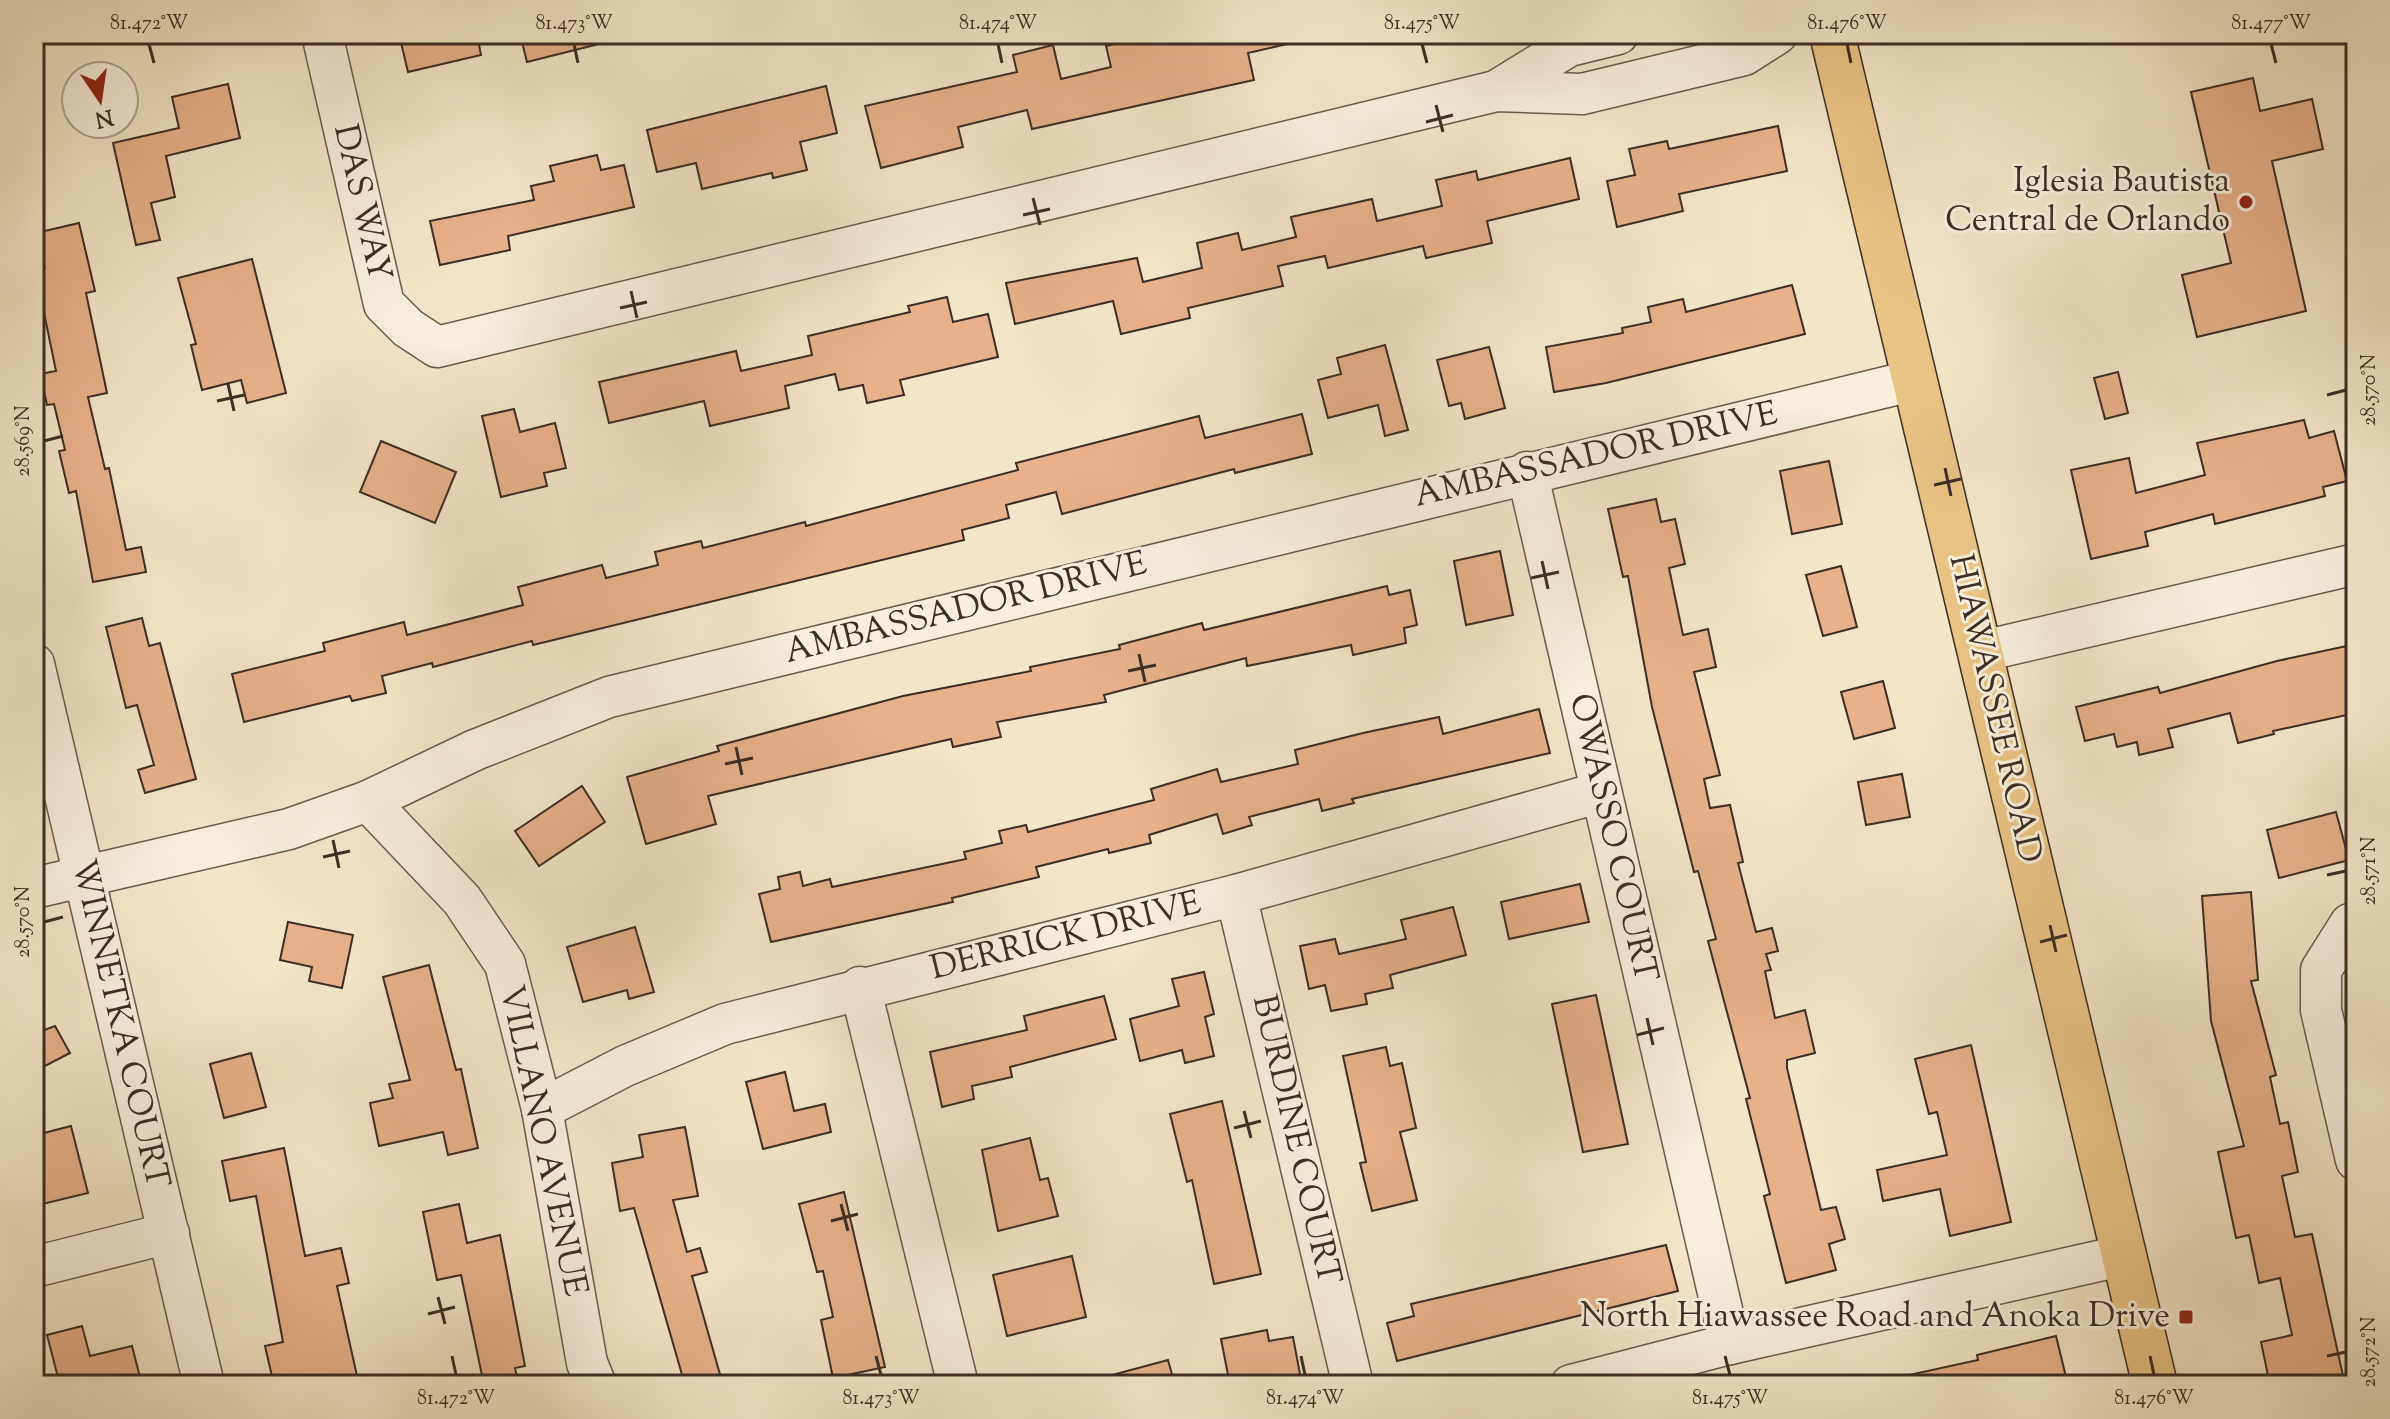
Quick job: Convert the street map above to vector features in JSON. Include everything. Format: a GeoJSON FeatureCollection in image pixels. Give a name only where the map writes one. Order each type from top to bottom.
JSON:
{"type":"FeatureCollection","features":[{"type":"Feature","properties":{"kind":"main road","name":"HIAWASSEE ROAD"},"geometry":{"type":"LineString","coordinates":[[1832,34],[2155,1385]]}},
{"type":"Feature","properties":{"kind":"street","name":"DAS WAY"},"geometry":{"type":"LineString","coordinates":[[322,34],[384,304],[408,328],[437,347],[1496,91]]}},
{"type":"Feature","properties":{"kind":"street"},"geometry":{"type":"LineString","coordinates":[[1496,91],[1569,46],[1618,34]]}},
{"type":"Feature","properties":{"kind":"street"},"geometry":{"type":"LineString","coordinates":[[1496,91],[1582,94],[1744,55],[1777,34]]}},
{"type":"Feature","properties":{"kind":"street","name":"AMBASSADOR DRIVE"},"geometry":{"type":"LineString","coordinates":[[34,888],[289,829],[368,801],[475,750],[609,697],[1915,380]]}},
{"type":"Feature","properties":{"kind":"street","name":"OWASSO COURT"},"geometry":{"type":"LineString","coordinates":[[1527,472],[1730,1344]]}},
{"type":"Feature","properties":{"kind":"street"},"geometry":{"type":"LineString","coordinates":[[1979,652],[2356,564]]}},
{"type":"Feature","properties":{"kind":"street","name":"WINNETKA COURT"},"geometry":{"type":"LineString","coordinates":[[34,664],[204,1385]]}},
{"type":"Feature","properties":{"kind":"street","name":"DERRICK DRIVE"},"geometry":{"type":"LineString","coordinates":[[542,1109],[625,1066],[725,1024],[860,987],[1236,895],[1601,792]]}},
{"type":"Feature","properties":{"kind":"street","name":"VILLANO AVENUE"},"geometry":{"type":"LineString","coordinates":[[368,801],[462,900],[505,964],[542,1109],[587,1363],[596,1385]]}},
{"type":"Feature","properties":{"kind":"street","name":"BURDINE COURT"},"geometry":{"type":"LineString","coordinates":[[1236,895],[1353,1385]]}},
{"type":"Feature","properties":{"kind":"street"},"geometry":{"type":"LineString","coordinates":[[2356,922],[2350,924],[2321,970],[2321,1010],[2356,1160]]}},
{"type":"Feature","properties":{"kind":"street"},"geometry":{"type":"LineString","coordinates":[[860,987],[958,1385]]}},
{"type":"Feature","properties":{"kind":"street"},"geometry":{"type":"LineString","coordinates":[[34,1267],[169,1233]]}},
{"type":"Feature","properties":{"kind":"street"},"geometry":{"type":"LineString","coordinates":[[1571,1385],[1730,1344],[2125,1255]]}},
{"type":"Feature","properties":{"kind":"building"},"geometry":{"type":"Polygon","coordinates":[[[399,34],[477,34],[481,55],[408,72],[399,34]]]}},
{"type":"Feature","properties":{"kind":"building"},"geometry":{"type":"Polygon","coordinates":[[[520,34],[606,34],[607,42],[527,62],[520,34]]]}},
{"type":"Feature","properties":{"kind":"building"},"geometry":{"type":"Polygon","coordinates":[[[1156,34],[1291,34],[1292,43],[1248,53],[1254,80],[1032,129],[1027,110],[958,127],[963,147],[881,168],[865,106],[1017,72],[1013,55],[1053,45],[1061,79],[1111,67],[1106,46],[1156,34]]]}},
{"type":"Feature","properties":{"kind":"building"},"geometry":{"type":"Polygon","coordinates":[[[2253,78],[2260,111],[2312,99],[2323,149],[2272,161],[2306,311],[2197,337],[2182,275],[2231,263],[2191,92],[2253,78]]]}},
{"type":"Feature","properties":{"kind":"building"},"geometry":{"type":"Polygon","coordinates":[[[228,84],[240,138],[166,156],[175,197],[151,203],[160,240],[136,245],[113,143],[140,140],[140,137],[179,128],[172,97],[228,84]]]}},
{"type":"Feature","properties":{"kind":"building"},"geometry":{"type":"Polygon","coordinates":[[[826,86],[837,133],[800,142],[807,170],[773,178],[772,173],[702,189],[696,163],[657,172],[647,130],[826,86]]]}},
{"type":"Feature","properties":{"kind":"building"},"geometry":{"type":"Polygon","coordinates":[[[1778,126],[1787,171],[1679,194],[1683,211],[1617,227],[1607,181],[1635,175],[1629,149],[1667,141],[1669,149],[1778,126]]]}},
{"type":"Feature","properties":{"kind":"building"},"geometry":{"type":"Polygon","coordinates":[[[597,155],[601,170],[624,165],[634,207],[508,236],[510,250],[440,265],[430,221],[534,200],[531,186],[554,181],[550,166],[597,155]]]}},
{"type":"Feature","properties":{"kind":"building"},"geometry":{"type":"Polygon","coordinates":[[[1570,158],[1579,199],[1487,221],[1492,243],[1426,258],[1423,246],[1328,268],[1325,256],[1278,266],[1283,286],[1188,308],[1190,318],[1121,334],[1113,301],[1015,324],[1006,283],[1137,258],[1143,282],[1202,268],[1197,243],[1238,233],[1242,250],[1296,237],[1291,217],[1372,199],[1377,221],[1442,206],[1436,180],[1476,171],[1478,180],[1570,158]]]}},
{"type":"Feature","properties":{"kind":"building"},"geometry":{"type":"Polygon","coordinates":[[[79,223],[95,291],[86,293],[107,393],[88,397],[105,469],[109,468],[126,550],[141,547],[146,572],[93,582],[76,491],[69,493],[59,451],[65,450],[54,404],[47,405],[40,374],[56,371],[42,303],[34,305],[34,270],[45,268],[36,233],[79,223]]]}},
{"type":"Feature","properties":{"kind":"building"},"geometry":{"type":"Polygon","coordinates":[[[252,259],[286,393],[247,403],[241,380],[202,390],[191,345],[196,344],[178,278],[252,259]]]}},
{"type":"Feature","properties":{"kind":"building"},"geometry":{"type":"Polygon","coordinates":[[[1792,285],[1805,334],[1606,383],[1554,392],[1546,347],[1623,333],[1622,328],[1651,322],[1648,307],[1683,299],[1686,312],[1792,285]]]}},
{"type":"Feature","properties":{"kind":"building"},"geometry":{"type":"Polygon","coordinates":[[[947,297],[953,322],[988,314],[998,357],[900,380],[904,395],[867,403],[863,385],[839,390],[835,374],[785,386],[789,408],[710,426],[704,401],[609,423],[599,382],[736,351],[741,371],[812,355],[808,336],[910,312],[908,306],[947,297]]]}},
{"type":"Feature","properties":{"kind":"building"},"geometry":{"type":"Polygon","coordinates":[[[1385,345],[1408,430],[1385,436],[1378,405],[1328,418],[1318,380],[1341,374],[1337,358],[1385,345]]]}},
{"type":"Feature","properties":{"kind":"building"},"geometry":{"type":"Polygon","coordinates":[[[1489,347],[1505,408],[1465,419],[1461,403],[1449,406],[1437,360],[1489,347]]]}},
{"type":"Feature","properties":{"kind":"building"},"geometry":{"type":"Polygon","coordinates":[[[2118,372],[2128,413],[2105,419],[2094,378],[2118,372]]]}},
{"type":"Feature","properties":{"kind":"building"},"geometry":{"type":"Polygon","coordinates":[[[514,409],[520,432],[555,423],[566,468],[544,473],[547,486],[501,497],[482,416],[514,409]]]}},
{"type":"Feature","properties":{"kind":"building"},"geometry":{"type":"Polygon","coordinates":[[[1302,414],[1312,454],[1235,473],[1234,469],[1062,514],[1056,492],[1006,505],[1009,518],[962,530],[964,540],[533,645],[532,641],[433,667],[432,663],[382,676],[386,693],[352,701],[350,696],[244,722],[232,674],[325,651],[323,643],[404,622],[407,635],[523,605],[518,587],[602,565],[606,578],[658,565],[655,552],[701,541],[703,548],[805,522],[806,526],[1018,470],[1016,463],[1199,416],[1205,438],[1302,414]]]}},
{"type":"Feature","properties":{"kind":"building"},"geometry":{"type":"Polygon","coordinates":[[[2304,420],[2309,438],[2334,431],[2347,481],[2323,487],[2325,496],[2215,524],[2213,514],[2145,532],[2148,546],[2091,559],[2071,470],[2129,458],[2136,493],[2205,475],[2197,443],[2304,420]]]}},
{"type":"Feature","properties":{"kind":"building"},"geometry":{"type":"Polygon","coordinates":[[[381,441],[456,472],[435,523],[360,492],[381,441]]]}},
{"type":"Feature","properties":{"kind":"building"},"geometry":{"type":"Polygon","coordinates":[[[1829,461],[1842,524],[1792,534],[1780,471],[1829,461]]]}},
{"type":"Feature","properties":{"kind":"building"},"geometry":{"type":"Polygon","coordinates":[[[1656,499],[1661,522],[1675,519],[1685,564],[1669,568],[1683,635],[1708,629],[1716,667],[1694,672],[1720,775],[1704,779],[1710,808],[1730,805],[1743,862],[1738,863],[1756,932],[1772,928],[1778,951],[1766,954],[1771,970],[1765,971],[1775,1018],[1805,1010],[1815,1053],[1787,1060],[1787,1068],[1821,1210],[1836,1207],[1845,1239],[1829,1244],[1836,1270],[1786,1283],[1764,1196],[1770,1194],[1746,1099],[1750,1098],[1708,941],[1716,939],[1698,871],[1694,872],[1652,707],[1628,576],[1623,577],[1608,509],[1656,499]]]}},
{"type":"Feature","properties":{"kind":"building"},"geometry":{"type":"Polygon","coordinates":[[[1500,551],[1513,615],[1466,625],[1454,561],[1500,551]]]}},
{"type":"Feature","properties":{"kind":"building"},"geometry":{"type":"Polygon","coordinates":[[[1841,566],[1857,627],[1823,636],[1806,575],[1841,566]]]}},
{"type":"Feature","properties":{"kind":"building"},"geometry":{"type":"Polygon","coordinates":[[[1387,586],[1389,595],[1410,590],[1417,625],[1404,628],[1406,643],[1353,655],[1351,645],[1247,666],[1246,658],[1104,695],[1106,702],[997,722],[1001,737],[953,747],[951,739],[708,796],[716,824],[646,844],[627,777],[719,751],[717,746],[903,696],[1031,671],[1030,667],[1120,649],[1119,645],[1202,623],[1204,630],[1387,586]]]}},
{"type":"Feature","properties":{"kind":"building"},"geometry":{"type":"Polygon","coordinates":[[[142,618],[149,646],[160,643],[196,779],[145,793],[138,770],[154,765],[137,705],[126,708],[106,627],[142,618]]]}},
{"type":"Feature","properties":{"kind":"building"},"geometry":{"type":"Polygon","coordinates":[[[2356,644],[2356,713],[2273,731],[2274,734],[2238,743],[2230,713],[2168,729],[2173,747],[2139,755],[2137,742],[2117,747],[2114,734],[2085,741],[2076,707],[2158,687],[2160,693],[2277,661],[2356,644]]]}},
{"type":"Feature","properties":{"kind":"building"},"geometry":{"type":"Polygon","coordinates":[[[1883,681],[1895,728],[1854,739],[1841,692],[1883,681]]]}},
{"type":"Feature","properties":{"kind":"building"},"geometry":{"type":"Polygon","coordinates":[[[1539,709],[1550,753],[1352,799],[1354,803],[1322,811],[1319,799],[1249,817],[1252,825],[1223,834],[1217,814],[1149,835],[1151,843],[1109,853],[1108,849],[1036,867],[1039,877],[952,898],[953,902],[771,942],[759,894],[780,889],[778,877],[800,872],[803,886],[830,879],[832,887],[966,859],[964,852],[1002,843],[999,831],[1026,825],[1028,832],[1154,800],[1151,789],[1217,769],[1221,782],[1298,764],[1295,750],[1363,733],[1439,717],[1443,734],[1539,709]]]}},
{"type":"Feature","properties":{"kind":"building"},"geometry":{"type":"Polygon","coordinates":[[[1902,774],[1910,817],[1866,825],[1858,782],[1902,774]]]}},
{"type":"Feature","properties":{"kind":"building"},"geometry":{"type":"Polygon","coordinates":[[[582,786],[605,822],[539,866],[515,831],[582,786]]]}},
{"type":"Feature","properties":{"kind":"building"},"geometry":{"type":"Polygon","coordinates":[[[2336,812],[2349,860],[2279,878],[2267,830],[2336,812]]]}},
{"type":"Feature","properties":{"kind":"building"},"geometry":{"type":"Polygon","coordinates":[[[1580,884],[1589,922],[1509,939],[1501,902],[1580,884]]]}},
{"type":"Feature","properties":{"kind":"building"},"geometry":{"type":"Polygon","coordinates":[[[2251,892],[2258,980],[2251,981],[2276,1075],[2270,1077],[2280,1124],[2288,1122],[2298,1172],[2282,1176],[2295,1237],[2312,1234],[2345,1385],[2270,1385],[2261,1342],[2292,1335],[2280,1278],[2259,1283],[2249,1235],[2236,1238],[2218,1152],[2244,1146],[2211,1021],[2202,896],[2251,892]]]}},
{"type":"Feature","properties":{"kind":"building"},"geometry":{"type":"Polygon","coordinates":[[[1453,907],[1466,955],[1390,975],[1393,988],[1365,994],[1367,1004],[1331,1011],[1325,985],[1309,989],[1300,946],[1335,939],[1339,954],[1406,939],[1401,920],[1453,907]]]}},
{"type":"Feature","properties":{"kind":"building"},"geometry":{"type":"Polygon","coordinates":[[[288,922],[353,935],[342,988],[309,981],[312,967],[280,960],[288,922]]]}},
{"type":"Feature","properties":{"kind":"building"},"geometry":{"type":"Polygon","coordinates":[[[635,927],[654,992],[629,999],[627,990],[583,1002],[567,947],[635,927]]]}},
{"type":"Feature","properties":{"kind":"building"},"geometry":{"type":"Polygon","coordinates":[[[429,965],[456,1070],[461,1069],[478,1148],[448,1155],[443,1132],[379,1146],[370,1103],[393,1098],[389,1084],[410,1080],[383,977],[429,965]]]}},
{"type":"Feature","properties":{"kind":"building"},"geometry":{"type":"Polygon","coordinates":[[[1204,972],[1214,1014],[1205,1017],[1214,1056],[1185,1063],[1182,1050],[1140,1061],[1130,1019],[1179,1006],[1172,979],[1204,972]]]}},
{"type":"Feature","properties":{"kind":"building"},"geometry":{"type":"Polygon","coordinates":[[[1596,995],[1628,1144],[1583,1152],[1552,1004],[1596,995]]]}},
{"type":"Feature","properties":{"kind":"building"},"geometry":{"type":"Polygon","coordinates":[[[1104,996],[1116,1039],[1010,1067],[1012,1077],[972,1086],[974,1099],[942,1107],[930,1052],[1027,1030],[1024,1016],[1104,996]]]}},
{"type":"Feature","properties":{"kind":"building"},"geometry":{"type":"Polygon","coordinates":[[[55,1026],[70,1053],[45,1066],[34,1048],[34,1034],[55,1026]]]}},
{"type":"Feature","properties":{"kind":"building"},"geometry":{"type":"Polygon","coordinates":[[[1971,1045],[2011,1222],[1950,1236],[1940,1189],[1883,1201],[1877,1170],[1947,1155],[1937,1112],[1929,1114],[1915,1059],[1971,1045]]]}},
{"type":"Feature","properties":{"kind":"building"},"geometry":{"type":"Polygon","coordinates":[[[1386,1047],[1390,1066],[1402,1063],[1416,1128],[1400,1132],[1417,1200],[1372,1211],[1360,1163],[1366,1162],[1343,1056],[1386,1047]]]}},
{"type":"Feature","properties":{"kind":"building"},"geometry":{"type":"Polygon","coordinates":[[[251,1053],[266,1107],[224,1118],[210,1064],[251,1053]]]}},
{"type":"Feature","properties":{"kind":"building"},"geometry":{"type":"Polygon","coordinates":[[[785,1072],[794,1111],[825,1104],[831,1132],[763,1149],[746,1082],[785,1072]]]}},
{"type":"Feature","properties":{"kind":"building"},"geometry":{"type":"Polygon","coordinates":[[[1222,1101],[1261,1274],[1214,1284],[1192,1180],[1187,1182],[1170,1114],[1222,1101]]]}},
{"type":"Feature","properties":{"kind":"building"},"geometry":{"type":"Polygon","coordinates":[[[71,1126],[88,1193],[34,1206],[34,1160],[41,1158],[36,1135],[71,1126]]]}},
{"type":"Feature","properties":{"kind":"building"},"geometry":{"type":"Polygon","coordinates":[[[685,1127],[698,1196],[673,1200],[687,1252],[700,1248],[707,1272],[692,1276],[723,1385],[685,1385],[634,1208],[620,1211],[612,1163],[643,1157],[639,1135],[685,1127]]]}},
{"type":"Feature","properties":{"kind":"building"},"geometry":{"type":"Polygon","coordinates":[[[1030,1138],[1040,1180],[1048,1178],[1058,1216],[998,1231],[982,1150],[1030,1138]]]}},
{"type":"Feature","properties":{"kind":"building"},"geometry":{"type":"Polygon","coordinates":[[[284,1148],[305,1256],[341,1248],[349,1283],[337,1286],[359,1385],[274,1385],[265,1346],[283,1342],[256,1196],[230,1201],[222,1161],[284,1148]]]}},
{"type":"Feature","properties":{"kind":"building"},"geometry":{"type":"Polygon","coordinates":[[[844,1192],[885,1367],[833,1378],[821,1320],[833,1317],[823,1271],[817,1272],[799,1204],[844,1192]]]}},
{"type":"Feature","properties":{"kind":"building"},"geometry":{"type":"Polygon","coordinates":[[[459,1204],[467,1243],[500,1235],[525,1366],[515,1368],[519,1385],[484,1385],[461,1275],[437,1280],[423,1212],[459,1204]]]}},
{"type":"Feature","properties":{"kind":"building"},"geometry":{"type":"Polygon","coordinates":[[[1666,1245],[1678,1291],[1397,1361],[1387,1323],[1414,1316],[1411,1304],[1666,1245]]]}},
{"type":"Feature","properties":{"kind":"building"},"geometry":{"type":"Polygon","coordinates":[[[1072,1256],[1086,1317],[1007,1336],[993,1275],[1072,1256]]]}},
{"type":"Feature","properties":{"kind":"building"},"geometry":{"type":"Polygon","coordinates":[[[82,1326],[90,1356],[132,1346],[142,1385],[60,1385],[47,1335],[82,1326]]]}},
{"type":"Feature","properties":{"kind":"building"},"geometry":{"type":"Polygon","coordinates":[[[1267,1330],[1269,1341],[1293,1337],[1302,1385],[1230,1385],[1221,1339],[1267,1330]]]}},
{"type":"Feature","properties":{"kind":"building"},"geometry":{"type":"Polygon","coordinates":[[[2056,1336],[2068,1385],[1910,1385],[1909,1375],[1978,1360],[1977,1355],[2056,1336]]]}},
{"type":"Feature","properties":{"kind":"building"},"geometry":{"type":"Polygon","coordinates":[[[1168,1360],[1175,1385],[1102,1385],[1101,1378],[1168,1360]]]}},
{"type":"Feature","properties":{"kind":"place","name":"Iglesia Bautista Central de Orlando"},"geometry":{"type":"Point","coordinates":[2246,202]}},
{"type":"Feature","properties":{"kind":"place","name":"North Hiawassee Road and Anoka Drive"},"geometry":{"type":"Point","coordinates":[2186,1317]}}]}
